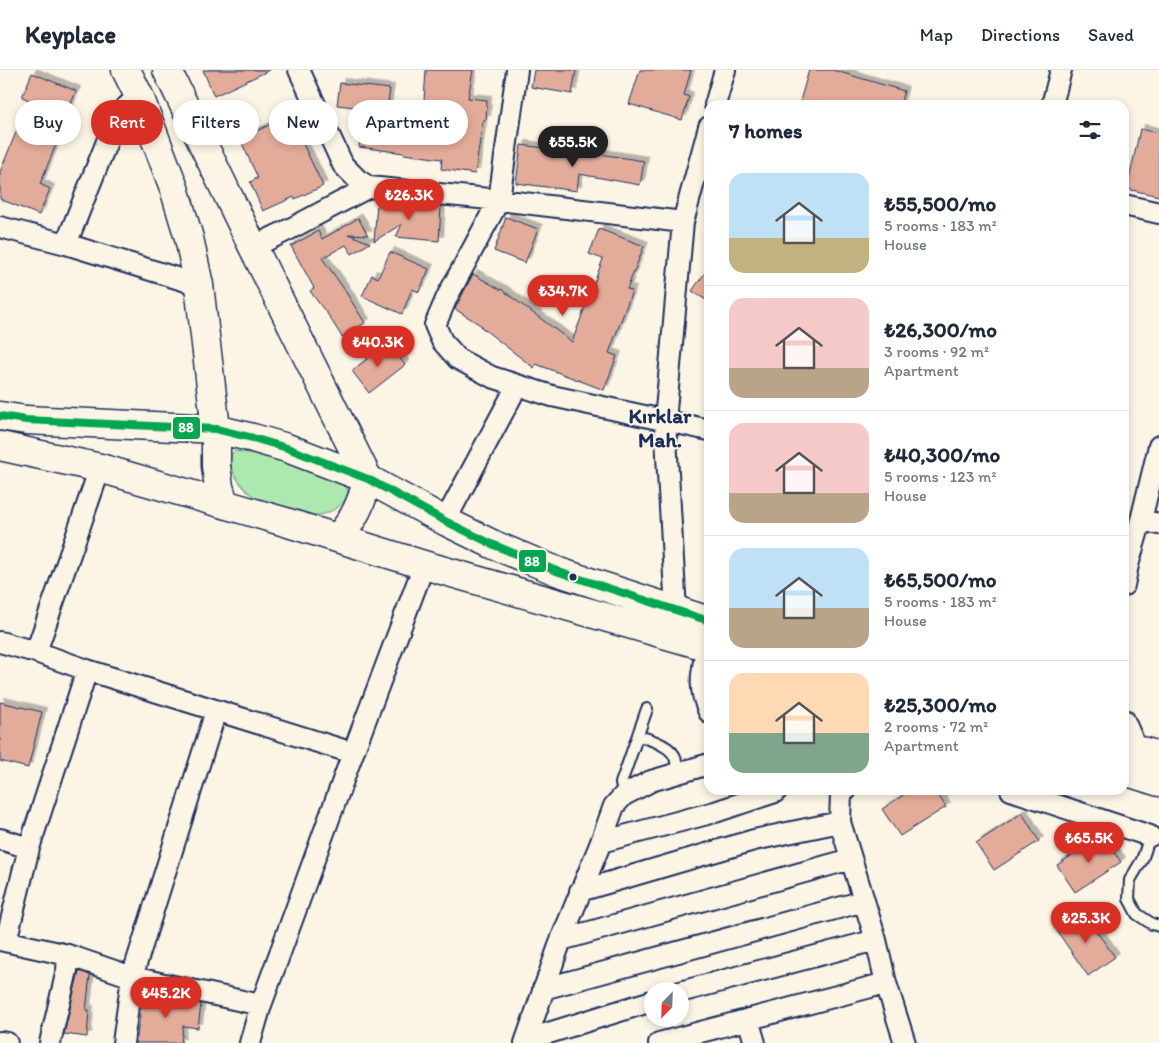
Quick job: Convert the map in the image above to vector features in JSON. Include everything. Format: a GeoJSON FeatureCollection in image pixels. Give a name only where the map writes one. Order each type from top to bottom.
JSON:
{"type":"FeatureCollection","features":[{"type":"Feature","properties":{"kind":"main road"},"geometry":{"type":"LineString","coordinates":[[126,70],[139,96],[174,188],[189,238],[199,285],[216,429],[216,466],[219,487],[224,503]]}},
{"type":"Feature","properties":{"kind":"main road"},"geometry":{"type":"LineString","coordinates":[[167,70],[368,479],[359,508],[350,524],[338,538]]}},
{"type":"Feature","properties":{"kind":"main road"},"geometry":{"type":"LineString","coordinates":[[0,416],[36,420],[216,429],[287,448],[368,479],[494,545],[559,572],[676,611],[704,635]]}},
{"type":"Feature","properties":{"kind":"main road"},"geometry":{"type":"LineString","coordinates":[[0,446],[100,468],[224,503],[424,565],[704,637]]}},
{"type":"Feature","properties":{"kind":"main road"},"geometry":{"type":"LineString","coordinates":[[1136,756],[1159,782]]}},
{"type":"Feature","properties":{"kind":"street"},"geometry":{"type":"LineString","coordinates":[[299,70],[343,164],[358,180],[369,187],[683,222]]}},
{"type":"Feature","properties":{"kind":"street"},"geometry":{"type":"LineString","coordinates":[[517,70],[498,200],[447,297],[435,325],[442,341],[458,359],[492,377],[517,386],[560,398],[704,429]]}},
{"type":"Feature","properties":{"kind":"street"},"geometry":{"type":"LineString","coordinates":[[719,100],[725,70]]}},
{"type":"Feature","properties":{"kind":"street"},"geometry":{"type":"LineString","coordinates":[[1053,100],[1062,70]]}},
{"type":"Feature","properties":{"kind":"street"},"geometry":{"type":"LineString","coordinates":[[66,244],[118,114],[139,96]]}},
{"type":"Feature","properties":{"kind":"street"},"geometry":{"type":"LineString","coordinates":[[676,611],[665,420],[683,222],[704,145]]}},
{"type":"Feature","properties":{"kind":"street"},"geometry":{"type":"LineString","coordinates":[[253,247],[369,187]]}},
{"type":"Feature","properties":{"kind":"street"},"geometry":{"type":"LineString","coordinates":[[1129,206],[1159,213]]}},
{"type":"Feature","properties":{"kind":"street"},"geometry":{"type":"LineString","coordinates":[[0,227],[66,244],[199,285]]}},
{"type":"Feature","properties":{"kind":"street"},"geometry":{"type":"LineString","coordinates":[[445,521],[517,386]]}},
{"type":"Feature","properties":{"kind":"street"},"geometry":{"type":"LineString","coordinates":[[1129,560],[1150,522],[1159,446]]}},
{"type":"Feature","properties":{"kind":"street"},"geometry":{"type":"LineString","coordinates":[[36,652],[100,468]]}},
{"type":"Feature","properties":{"kind":"street"},"geometry":{"type":"LineString","coordinates":[[250,1043],[260,1005],[424,565]]}},
{"type":"Feature","properties":{"kind":"street"},"geometry":{"type":"LineString","coordinates":[[0,643],[36,652],[216,711],[354,753]]}},
{"type":"Feature","properties":{"kind":"street"},"geometry":{"type":"LineString","coordinates":[[704,660],[701,677],[704,701]]}},
{"type":"Feature","properties":{"kind":"street"},"geometry":{"type":"LineString","coordinates":[[87,670],[29,848],[3,940],[68,955],[132,977],[260,1005]]}},
{"type":"Feature","properties":{"kind":"street"},"geometry":{"type":"LineString","coordinates":[[123,1043],[132,977],[216,711]]}},
{"type":"Feature","properties":{"kind":"street"},"geometry":{"type":"LineString","coordinates":[[1129,735],[1136,756]]}},
{"type":"Feature","properties":{"kind":"street"},"geometry":{"type":"LineString","coordinates":[[526,1041],[560,940],[614,806],[624,795],[651,781],[704,765]]}},
{"type":"Feature","properties":{"kind":"street"},"geometry":{"type":"LineString","coordinates":[[601,842],[715,812],[766,795]]}},
{"type":"Feature","properties":{"kind":"street"},"geometry":{"type":"LineString","coordinates":[[839,795],[840,822],[905,1043]]}},
{"type":"Feature","properties":{"kind":"street"},"geometry":{"type":"LineString","coordinates":[[1026,795],[1150,836]]}},
{"type":"Feature","properties":{"kind":"street"},"geometry":{"type":"LineString","coordinates":[[580,891],[754,840],[840,822]]}},
{"type":"Feature","properties":{"kind":"street"},"geometry":{"type":"LineString","coordinates":[[0,839],[29,848]]}},
{"type":"Feature","properties":{"kind":"street"},"geometry":{"type":"LineString","coordinates":[[560,940],[851,859]]}},
{"type":"Feature","properties":{"kind":"street"},"geometry":{"type":"LineString","coordinates":[[543,989],[864,901]]}},
{"type":"Feature","properties":{"kind":"street"},"geometry":{"type":"LineString","coordinates":[[689,990],[876,940]]}},
{"type":"Feature","properties":{"kind":"street"},"geometry":{"type":"LineString","coordinates":[[50,1043],[68,955]]}},
{"type":"Feature","properties":{"kind":"street"},"geometry":{"type":"LineString","coordinates":[[659,1043],[886,983]]}},
{"type":"Feature","properties":{"kind":"street"},"geometry":{"type":"LineString","coordinates":[[526,1041],[644,1004]]}},
{"type":"Feature","properties":{"kind":"street"},"geometry":{"type":"LineString","coordinates":[[748,1019],[754,1043]]}},
{"type":"Feature","properties":{"kind":"street"},"geometry":{"type":"LineString","coordinates":[[0,1042],[7,1043]]}},
{"type":"Feature","properties":{"kind":"lane"},"geometry":{"type":"LineString","coordinates":[[624,795],[621,783],[647,710]]}},
{"type":"Feature","properties":{"kind":"lane"},"geometry":{"type":"LineString","coordinates":[[638,736],[650,739],[671,751],[677,762],[674,774]]}},
{"type":"Feature","properties":{"kind":"lane"},"geometry":{"type":"LineString","coordinates":[[1150,836],[1142,860],[1130,880],[1129,899],[1137,914],[1152,924],[1159,926]]}},
{"type":"Feature","properties":{"kind":"green space"},"geometry":{"type":"Polygon","coordinates":[[[235,451],[293,465],[343,483],[348,493],[346,499],[337,508],[319,515],[304,514],[267,504],[250,494],[236,477],[231,462],[231,454],[235,451]]]}},
{"type":"Feature","properties":{"kind":"building"},"geometry":{"type":"Polygon","coordinates":[[[203,70],[270,70],[214,96],[203,70]]]}},
{"type":"Feature","properties":{"kind":"building"},"geometry":{"type":"Polygon","coordinates":[[[426,70],[473,70],[468,98],[487,100],[486,120],[483,120],[475,174],[441,169],[442,159],[359,147],[359,145],[468,145],[468,100],[424,100],[426,70]]]}},
{"type":"Feature","properties":{"kind":"building"},"geometry":{"type":"Polygon","coordinates":[[[534,70],[576,70],[572,94],[531,87],[534,70]]]}},
{"type":"Feature","properties":{"kind":"building"},"geometry":{"type":"Polygon","coordinates":[[[640,70],[691,70],[684,95],[689,97],[682,120],[629,104],[640,70]]]}},
{"type":"Feature","properties":{"kind":"building"},"geometry":{"type":"Polygon","coordinates":[[[809,70],[833,70],[904,91],[901,100],[800,100],[809,70]]]}},
{"type":"Feature","properties":{"kind":"building"},"geometry":{"type":"Polygon","coordinates":[[[32,73],[76,91],[72,100],[29,100],[22,97],[32,73]]]}},
{"type":"Feature","properties":{"kind":"building"},"geometry":{"type":"Polygon","coordinates":[[[340,83],[390,89],[388,100],[348,100],[348,106],[338,105],[340,83]]]}},
{"type":"Feature","properties":{"kind":"building"},"geometry":{"type":"Polygon","coordinates":[[[269,125],[269,145],[303,145],[323,186],[263,211],[250,182],[258,178],[243,145],[259,145],[259,130],[269,125]]]}},
{"type":"Feature","properties":{"kind":"building"},"geometry":{"type":"Polygon","coordinates":[[[1140,129],[1159,133],[1159,196],[1129,189],[1129,180],[1140,129]]]}},
{"type":"Feature","properties":{"kind":"building"},"geometry":{"type":"Polygon","coordinates":[[[15,135],[15,145],[56,145],[40,184],[50,189],[39,215],[0,199],[0,172],[15,135]]]}},
{"type":"Feature","properties":{"kind":"building"},"geometry":{"type":"Polygon","coordinates":[[[521,145],[644,161],[640,185],[579,174],[577,191],[516,183],[521,145]]]}},
{"type":"Feature","properties":{"kind":"building"},"geometry":{"type":"Polygon","coordinates":[[[377,203],[441,206],[439,241],[396,237],[402,224],[374,241],[377,203]]]}},
{"type":"Feature","properties":{"kind":"building"},"geometry":{"type":"Polygon","coordinates":[[[506,217],[538,229],[525,263],[494,251],[506,217]]]}},
{"type":"Feature","properties":{"kind":"building"},"geometry":{"type":"Polygon","coordinates":[[[358,218],[368,235],[348,234],[370,243],[352,254],[346,245],[322,258],[365,323],[342,337],[310,291],[314,288],[291,246],[318,231],[322,239],[358,218]]]}},
{"type":"Feature","properties":{"kind":"building"},"geometry":{"type":"Polygon","coordinates":[[[599,229],[644,246],[627,289],[632,291],[609,353],[617,356],[604,390],[536,364],[534,368],[482,326],[455,309],[473,274],[501,289],[572,342],[603,259],[589,254],[599,229]]]}},
{"type":"Feature","properties":{"kind":"building"},"geometry":{"type":"Polygon","coordinates":[[[390,252],[429,269],[419,292],[412,289],[402,314],[362,296],[372,275],[378,278],[390,252]]]}},
{"type":"Feature","properties":{"kind":"building"},"geometry":{"type":"Polygon","coordinates":[[[704,274],[704,299],[692,291],[704,274]]]}},
{"type":"Feature","properties":{"kind":"building"},"geometry":{"type":"Polygon","coordinates":[[[387,343],[405,365],[369,393],[352,371],[387,343]]]}},
{"type":"Feature","properties":{"kind":"building"},"geometry":{"type":"Polygon","coordinates":[[[0,702],[42,712],[28,768],[0,761],[0,702]]]}},
{"type":"Feature","properties":{"kind":"building"},"geometry":{"type":"Polygon","coordinates":[[[903,795],[938,795],[946,807],[900,836],[882,809],[903,795]]]}},
{"type":"Feature","properties":{"kind":"building"},"geometry":{"type":"Polygon","coordinates":[[[1022,813],[1039,841],[994,870],[976,843],[1022,813]]]}},
{"type":"Feature","properties":{"kind":"building"},"geometry":{"type":"Polygon","coordinates":[[[1103,835],[1121,862],[1075,892],[1057,865],[1103,835]]]}},
{"type":"Feature","properties":{"kind":"building"},"geometry":{"type":"Polygon","coordinates":[[[1083,913],[1115,957],[1088,976],[1057,931],[1083,913]]]}},
{"type":"Feature","properties":{"kind":"building"},"geometry":{"type":"Polygon","coordinates":[[[79,971],[90,975],[86,1010],[89,1010],[87,1037],[64,1034],[79,971]]]}},
{"type":"Feature","properties":{"kind":"building"},"geometry":{"type":"Polygon","coordinates":[[[143,993],[201,1004],[198,1028],[183,1026],[181,1043],[136,1043],[143,993]]]}},
{"type":"Feature","properties":{"kind":"transit line","name":"88"},"geometry":{"type":"LineString","coordinates":[[0,416],[26,420],[216,429],[253,438],[287,448],[368,479],[494,545],[559,572],[704,619]]}},
{"type":"Feature","properties":{"kind":"district","name":"Kırklar Mah."},"geometry":{"type":"Point","coordinates":[660,427]}}]}
